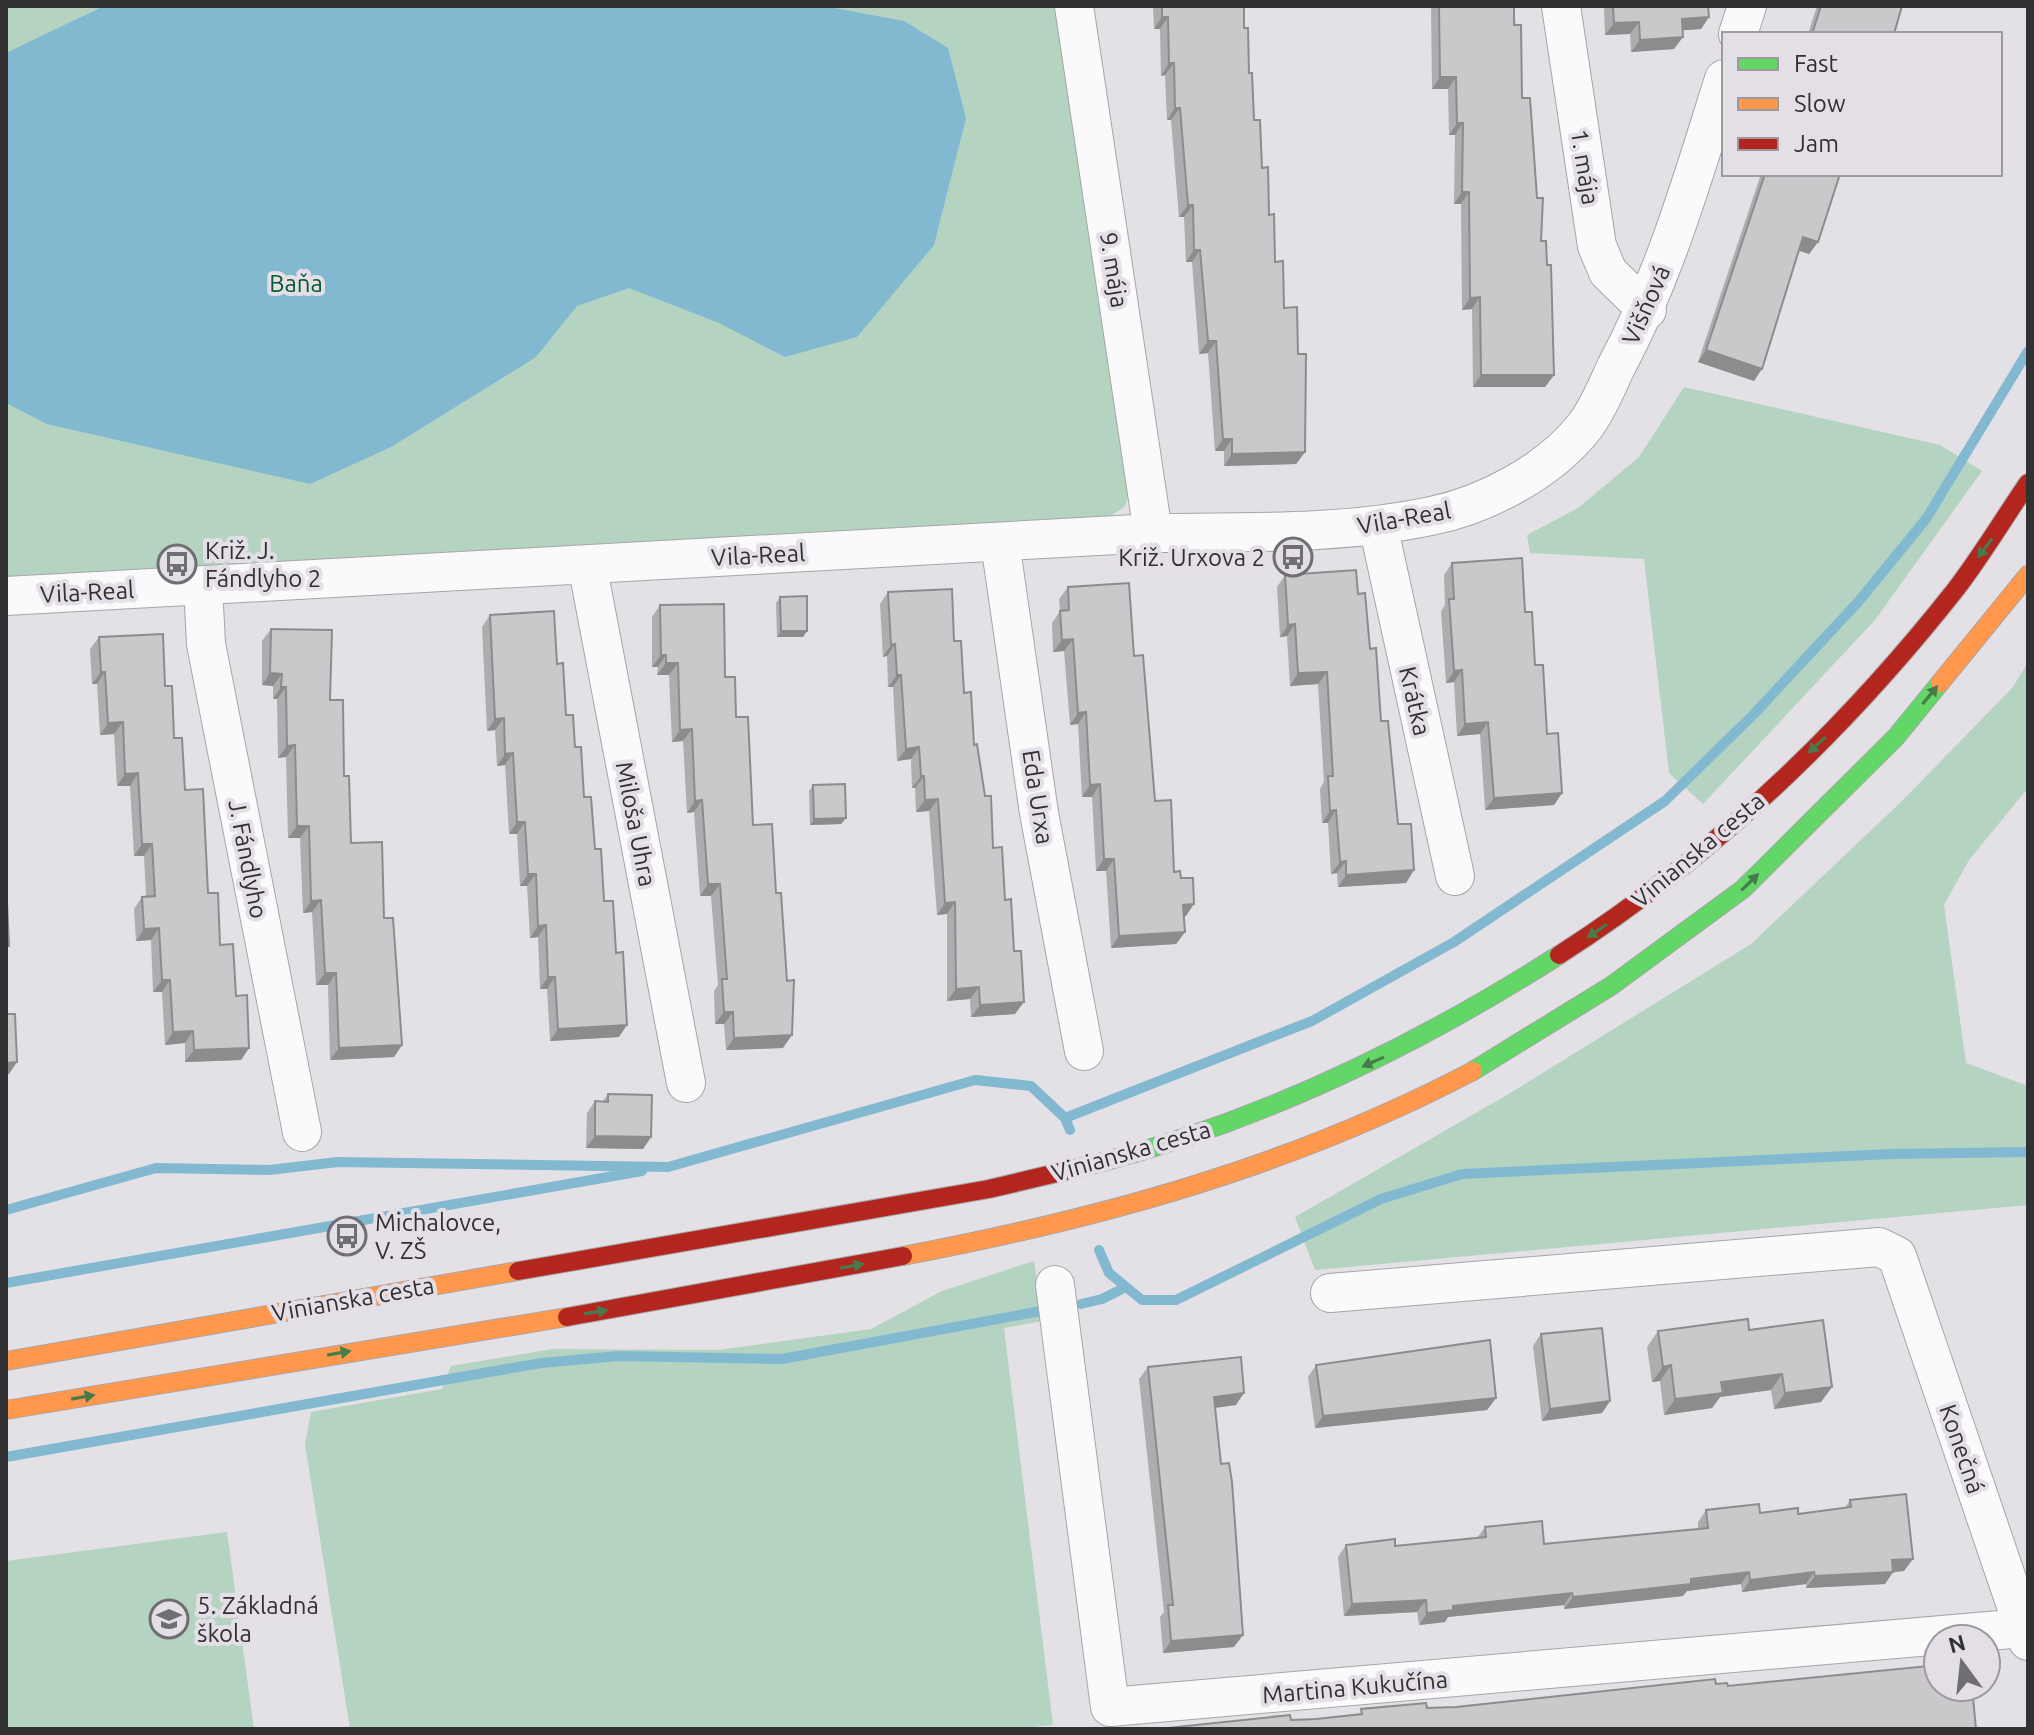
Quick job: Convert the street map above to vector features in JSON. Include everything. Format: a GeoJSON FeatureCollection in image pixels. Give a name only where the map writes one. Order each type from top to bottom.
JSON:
{"type":"FeatureCollection","features":[{"type":"Feature","properties":{"kind":"main road","name":"Vinianska cesta"},"geometry":{"type":"LineString","coordinates":[[6,1361],[989,1189],[1131,1156],[1267,1110],[1391,1054],[1506,992],[1607,925],[1705,849],[1860,705],[1950,594],[2003,523],[2028,483]]}},
{"type":"Feature","properties":{"kind":"main road","name":"Vinianska cesta"},"geometry":{"type":"LineString","coordinates":[[6,1410],[723,1291],[983,1241],[1138,1204],[1275,1161],[1410,1104],[1478,1068],[1611,986],[1743,889],[1896,737],[2028,575]]}},
{"type":"Feature","properties":{"kind":"street","name":"9. mája"},"geometry":{"type":"LineString","coordinates":[[1074,6],[1153,533]]}},
{"type":"Feature","properties":{"kind":"street","name":"1. mája"},"geometry":{"type":"LineString","coordinates":[[1561,6],[1597,246],[1608,272],[1647,310]]}},
{"type":"Feature","properties":{"kind":"street"},"geometry":{"type":"LineString","coordinates":[[1739,32],[1747,6]]}},
{"type":"Feature","properties":{"kind":"street","name":"Višňová"},"geometry":{"type":"LineString","coordinates":[[1504,490],[1558,452],[1586,425],[1647,310],[1672,244],[1722,85]]}},
{"type":"Feature","properties":{"kind":"street","name":"Vila-Real"},"geometry":{"type":"LineString","coordinates":[[6,596],[1153,533],[1378,525],[1444,513],[1504,490]]}},
{"type":"Feature","properties":{"kind":"street","name":"Krátka"},"geometry":{"type":"LineString","coordinates":[[1378,525],[1455,876]]}},
{"type":"Feature","properties":{"kind":"street","name":"Eda Urxa"},"geometry":{"type":"LineString","coordinates":[[1000,542],[1039,813],[1084,1051]]}},
{"type":"Feature","properties":{"kind":"street","name":"Miloša Uhra"},"geometry":{"type":"LineString","coordinates":[[587,564],[686,1083]]}},
{"type":"Feature","properties":{"kind":"street","name":"J. Fándlyho"},"geometry":{"type":"LineString","coordinates":[[203,586],[206,644],[302,1132]]}},
{"type":"Feature","properties":{"kind":"street","name":"Konečná"},"geometry":{"type":"LineString","coordinates":[[1330,1293],[1879,1247],[1897,1256],[2025,1635]]}},
{"type":"Feature","properties":{"kind":"street","name":"Martina Kukučína"},"geometry":{"type":"LineString","coordinates":[[1055,1285],[1110,1707],[2025,1635]]}},
{"type":"Feature","properties":{"kind":"green space","name":"Baňa"},"geometry":{"type":"Polygon","coordinates":[[[6,6],[1056,6],[1130,489],[1125,506],[1110,517],[6,578],[6,6]]]}},
{"type":"Feature","properties":{"kind":"green space"},"geometry":{"type":"Polygon","coordinates":[[[1684,387],[1940,445],[1982,471],[1875,620],[1703,804],[1669,773],[1644,559],[1530,553],[1527,535],[1578,508],[1639,457],[1684,387]]]}},
{"type":"Feature","properties":{"kind":"green space"},"geometry":{"type":"Polygon","coordinates":[[[2028,662],[2028,788],[1969,860],[1944,905],[1966,1063],[2028,1086],[2028,1205],[1315,1270],[1295,1217],[1507,1095],[1751,944],[1902,801],[2013,687],[2028,662]]]}},
{"type":"Feature","properties":{"kind":"green space"},"geometry":{"type":"Polygon","coordinates":[[[1034,1261],[1043,1321],[1004,1328],[1053,1725],[1011,1729],[350,1729],[305,1444],[311,1412],[442,1389],[451,1366],[552,1349],[718,1350],[871,1329],[942,1291],[1034,1261]]]}},
{"type":"Feature","properties":{"kind":"green space"},"geometry":{"type":"Polygon","coordinates":[[[227,1532],[254,1729],[6,1729],[6,1561],[227,1532]]]}},
{"type":"Feature","properties":{"kind":"water","name":"Baňa"},"geometry":{"type":"Polygon","coordinates":[[[104,6],[823,6],[904,21],[948,48],[966,118],[934,245],[857,337],[785,357],[719,323],[629,288],[577,306],[536,357],[391,447],[310,484],[47,424],[6,403],[6,53],[104,6]]]}},
{"type":"Feature","properties":{"kind":"building"},"geometry":{"type":"Polygon","coordinates":[[[1162,6],[1244,6],[1254,120],[1260,120],[1262,168],[1268,167],[1269,215],[1274,214],[1275,262],[1283,261],[1284,308],[1297,307],[1298,354],[1306,354],[1305,452],[1232,454],[1232,439],[1223,439],[1216,341],[1208,341],[1200,250],[1194,250],[1193,205],[1188,205],[1180,108],[1175,108],[1174,63],[1169,63],[1168,17],[1162,17],[1162,6]]]}},
{"type":"Feature","properties":{"kind":"building"},"geometry":{"type":"Polygon","coordinates":[[[1439,6],[1514,6],[1514,25],[1521,25],[1522,98],[1530,98],[1537,198],[1543,198],[1541,241],[1546,241],[1547,265],[1551,265],[1554,375],[1481,375],[1480,297],[1470,298],[1469,192],[1462,192],[1463,123],[1457,123],[1456,77],[1440,77],[1439,6]]]}},
{"type":"Feature","properties":{"kind":"building"},"geometry":{"type":"Polygon","coordinates":[[[1613,6],[1708,6],[1709,17],[1682,19],[1683,37],[1640,40],[1639,22],[1614,23],[1613,6]]]}},
{"type":"Feature","properties":{"kind":"building"},"geometry":{"type":"Polygon","coordinates":[[[1821,6],[1902,6],[1895,32],[1813,32],[1821,6]]]}},
{"type":"Feature","properties":{"kind":"building"},"geometry":{"type":"Polygon","coordinates":[[[1764,176],[1839,176],[1818,242],[1803,237],[1762,369],[1706,350],[1764,176]]]}},
{"type":"Feature","properties":{"kind":"building"},"geometry":{"type":"Polygon","coordinates":[[[1522,558],[1525,612],[1532,612],[1535,665],[1543,665],[1547,734],[1558,733],[1562,793],[1494,798],[1488,722],[1465,724],[1462,670],[1454,671],[1449,599],[1454,599],[1452,563],[1522,558]]]}},
{"type":"Feature","properties":{"kind":"building"},"geometry":{"type":"Polygon","coordinates":[[[1356,570],[1358,594],[1365,593],[1370,649],[1376,648],[1381,721],[1388,721],[1398,824],[1411,824],[1414,870],[1346,875],[1346,861],[1340,862],[1336,810],[1330,811],[1328,776],[1333,776],[1327,672],[1298,673],[1295,624],[1288,625],[1285,575],[1356,570]]]}},
{"type":"Feature","properties":{"kind":"building"},"geometry":{"type":"Polygon","coordinates":[[[1129,583],[1134,656],[1143,655],[1155,801],[1171,800],[1174,872],[1180,871],[1181,878],[1193,878],[1194,904],[1183,905],[1185,932],[1119,936],[1114,859],[1104,859],[1100,784],[1090,785],[1086,712],[1078,713],[1073,639],[1062,640],[1060,611],[1069,610],[1068,587],[1129,583]]]}},
{"type":"Feature","properties":{"kind":"building"},"geometry":{"type":"Polygon","coordinates":[[[952,589],[954,641],[961,641],[964,693],[971,692],[974,745],[977,744],[985,796],[991,796],[993,848],[1002,847],[1005,900],[1011,899],[1014,951],[1021,951],[1024,1002],[980,1005],[979,987],[956,989],[955,902],[945,903],[938,799],[925,800],[919,747],[906,749],[901,675],[897,675],[895,644],[891,645],[888,592],[952,589]]]}},
{"type":"Feature","properties":{"kind":"building"},"geometry":{"type":"Polygon","coordinates":[[[807,596],[807,631],[781,631],[780,597],[807,596]]]}},
{"type":"Feature","properties":{"kind":"building"},"geometry":{"type":"Polygon","coordinates":[[[724,604],[725,677],[735,677],[736,717],[748,717],[753,825],[772,824],[776,893],[781,893],[787,981],[794,980],[792,1035],[734,1038],[733,1012],[724,1012],[722,979],[727,979],[720,884],[708,884],[702,800],[695,801],[692,729],[680,730],[678,663],[666,663],[666,655],[661,655],[660,605],[724,604]]]}},
{"type":"Feature","properties":{"kind":"building"},"geometry":{"type":"Polygon","coordinates":[[[554,611],[557,664],[563,663],[566,715],[573,715],[575,747],[581,747],[584,797],[591,797],[595,849],[601,849],[604,901],[613,901],[616,953],[623,952],[627,1025],[558,1029],[555,977],[548,977],[546,925],[538,926],[536,874],[528,874],[525,822],[517,822],[513,753],[505,754],[504,718],[495,719],[490,615],[554,611]]]}},
{"type":"Feature","properties":{"kind":"building"},"geometry":{"type":"Polygon","coordinates":[[[271,629],[332,630],[330,700],[343,700],[344,776],[349,776],[351,843],[382,842],[384,918],[393,918],[402,1045],[339,1048],[336,973],[325,973],[321,900],[311,901],[309,826],[297,826],[295,745],[287,746],[286,687],[281,687],[282,674],[270,673],[271,629]]]}},
{"type":"Feature","properties":{"kind":"building"},"geometry":{"type":"Polygon","coordinates":[[[163,634],[165,686],[172,686],[174,738],[182,738],[185,790],[203,789],[208,893],[218,893],[220,945],[233,944],[236,996],[247,995],[249,1048],[194,1050],[193,1031],[173,1032],[170,980],[162,980],[159,928],[144,929],[142,897],[155,896],[152,844],[142,844],[138,773],[125,774],[123,722],[108,723],[99,637],[163,634]]]}},
{"type":"Feature","properties":{"kind":"building"},"geometry":{"type":"Polygon","coordinates":[[[845,784],[846,818],[814,819],[813,785],[845,784]]]}},
{"type":"Feature","properties":{"kind":"building"},"geometry":{"type":"Polygon","coordinates":[[[6,879],[9,946],[6,946],[6,879]]]}},
{"type":"Feature","properties":{"kind":"building"},"geometry":{"type":"Polygon","coordinates":[[[6,1014],[15,1014],[17,1062],[6,1063],[6,1014]]]}},
{"type":"Feature","properties":{"kind":"building"},"geometry":{"type":"Polygon","coordinates":[[[608,1094],[652,1095],[651,1137],[595,1136],[595,1101],[608,1102],[608,1094]]]}},
{"type":"Feature","properties":{"kind":"building"},"geometry":{"type":"Polygon","coordinates":[[[1748,1319],[1749,1330],[1823,1320],[1832,1387],[1785,1393],[1782,1374],[1721,1382],[1723,1393],[1675,1399],[1671,1365],[1663,1367],[1658,1331],[1748,1319]]]}},
{"type":"Feature","properties":{"kind":"building"},"geometry":{"type":"Polygon","coordinates":[[[1602,1328],[1610,1401],[1550,1409],[1541,1334],[1602,1328]]]}},
{"type":"Feature","properties":{"kind":"building"},"geometry":{"type":"Polygon","coordinates":[[[1490,1340],[1496,1398],[1323,1416],[1316,1365],[1490,1340]]]}},
{"type":"Feature","properties":{"kind":"building"},"geometry":{"type":"Polygon","coordinates":[[[1241,1357],[1244,1393],[1214,1397],[1221,1464],[1229,1463],[1232,1482],[1243,1635],[1171,1641],[1168,1605],[1173,1605],[1148,1367],[1241,1357]]]}},
{"type":"Feature","properties":{"kind":"building"},"geometry":{"type":"Polygon","coordinates":[[[1906,1494],[1913,1559],[1892,1560],[1893,1572],[1815,1576],[1814,1572],[1750,1580],[1749,1572],[1691,1579],[1691,1584],[1453,1606],[1453,1610],[1427,1613],[1426,1600],[1352,1604],[1346,1545],[1395,1539],[1395,1546],[1486,1537],[1485,1527],[1542,1521],[1544,1544],[1708,1528],[1706,1510],[1759,1504],[1760,1513],[1798,1508],[1798,1514],[1851,1507],[1850,1500],[1906,1494]]]}},
{"type":"Feature","properties":{"kind":"building"},"geometry":{"type":"Polygon","coordinates":[[[1922,1667],[1922,1703],[1974,1703],[1976,1729],[1158,1729],[1290,1715],[1291,1720],[1316,1719],[1362,1714],[1361,1709],[1426,1703],[1427,1708],[1456,1707],[1715,1679],[1716,1684],[1727,1683],[1728,1686],[1922,1667]]]}},
{"type":"Feature","properties":{"kind":"waterway"},"geometry":{"type":"LineString","coordinates":[[1065,1118],[1312,1021],[1454,942],[1665,801],[1754,714],[1859,601],[1926,519],[2028,351]]}},
{"type":"Feature","properties":{"kind":"waterway"},"geometry":{"type":"LineString","coordinates":[[6,1210],[156,1168],[269,1170],[338,1162],[668,1167],[975,1080],[1031,1086],[1065,1118],[1070,1130]]}},
{"type":"Feature","properties":{"kind":"waterway"},"geometry":{"type":"LineString","coordinates":[[1099,1250],[1109,1273],[1142,1300],[1176,1300],[1381,1199],[1462,1174],[1891,1154],[2028,1152]]}},
{"type":"Feature","properties":{"kind":"waterway"},"geometry":{"type":"LineString","coordinates":[[6,1283],[642,1171]]}},
{"type":"Feature","properties":{"kind":"waterway"},"geometry":{"type":"LineString","coordinates":[[1081,1304],[1102,1299],[1126,1287]]}},
{"type":"Feature","properties":{"kind":"waterway"},"geometry":{"type":"LineString","coordinates":[[6,1457],[541,1363],[619,1356],[782,1359],[1041,1311]]}},
{"type":"Feature","properties":{"kind":"traffic: fast"},"geometry":{"type":"LineString","coordinates":[[1473,1071],[1611,986],[1743,889],[1896,737],[1940,683]]}},
{"type":"Feature","properties":{"kind":"traffic: fast"},"geometry":{"type":"LineString","coordinates":[[1099,1163],[1220,1125],[1337,1077],[1450,1020],[1559,955]]}},
{"type":"Feature","properties":{"kind":"traffic: slow"},"geometry":{"type":"LineString","coordinates":[[1940,683],[2028,575]]}},
{"type":"Feature","properties":{"kind":"traffic: slow"},"geometry":{"type":"LineString","coordinates":[[903,1256],[1051,1224],[1195,1185],[1336,1135],[1473,1071]]}},
{"type":"Feature","properties":{"kind":"traffic: slow"},"geometry":{"type":"LineString","coordinates":[[6,1361],[518,1271]]}},
{"type":"Feature","properties":{"kind":"traffic: slow"},"geometry":{"type":"LineString","coordinates":[[6,1410],[567,1317]]}},
{"type":"Feature","properties":{"kind":"traffic: jam"},"geometry":{"type":"LineString","coordinates":[[1559,955],[1615,917],[1722,834],[1822,741],[1956,589],[2028,483]]}},
{"type":"Feature","properties":{"kind":"traffic: jam"},"geometry":{"type":"LineString","coordinates":[[518,1271],[989,1189],[1099,1163]]}},
{"type":"Feature","properties":{"kind":"traffic: jam"},"geometry":{"type":"LineString","coordinates":[[567,1317],[903,1256]]}},
{"type":"Feature","properties":{"kind":"place","name":"Križ. Urxova 2"},"geometry":{"type":"Point","coordinates":[1293,557]}},
{"type":"Feature","properties":{"kind":"place","name":"Križ. J. Fándlyho 2"},"geometry":{"type":"Point","coordinates":[177,564]}},
{"type":"Feature","properties":{"kind":"place","name":"Michalovce, V. ZŠ"},"geometry":{"type":"Point","coordinates":[347,1236]}},
{"type":"Feature","properties":{"kind":"place","name":"5. Základná škola"},"geometry":{"type":"Point","coordinates":[169,1619]}}]}
